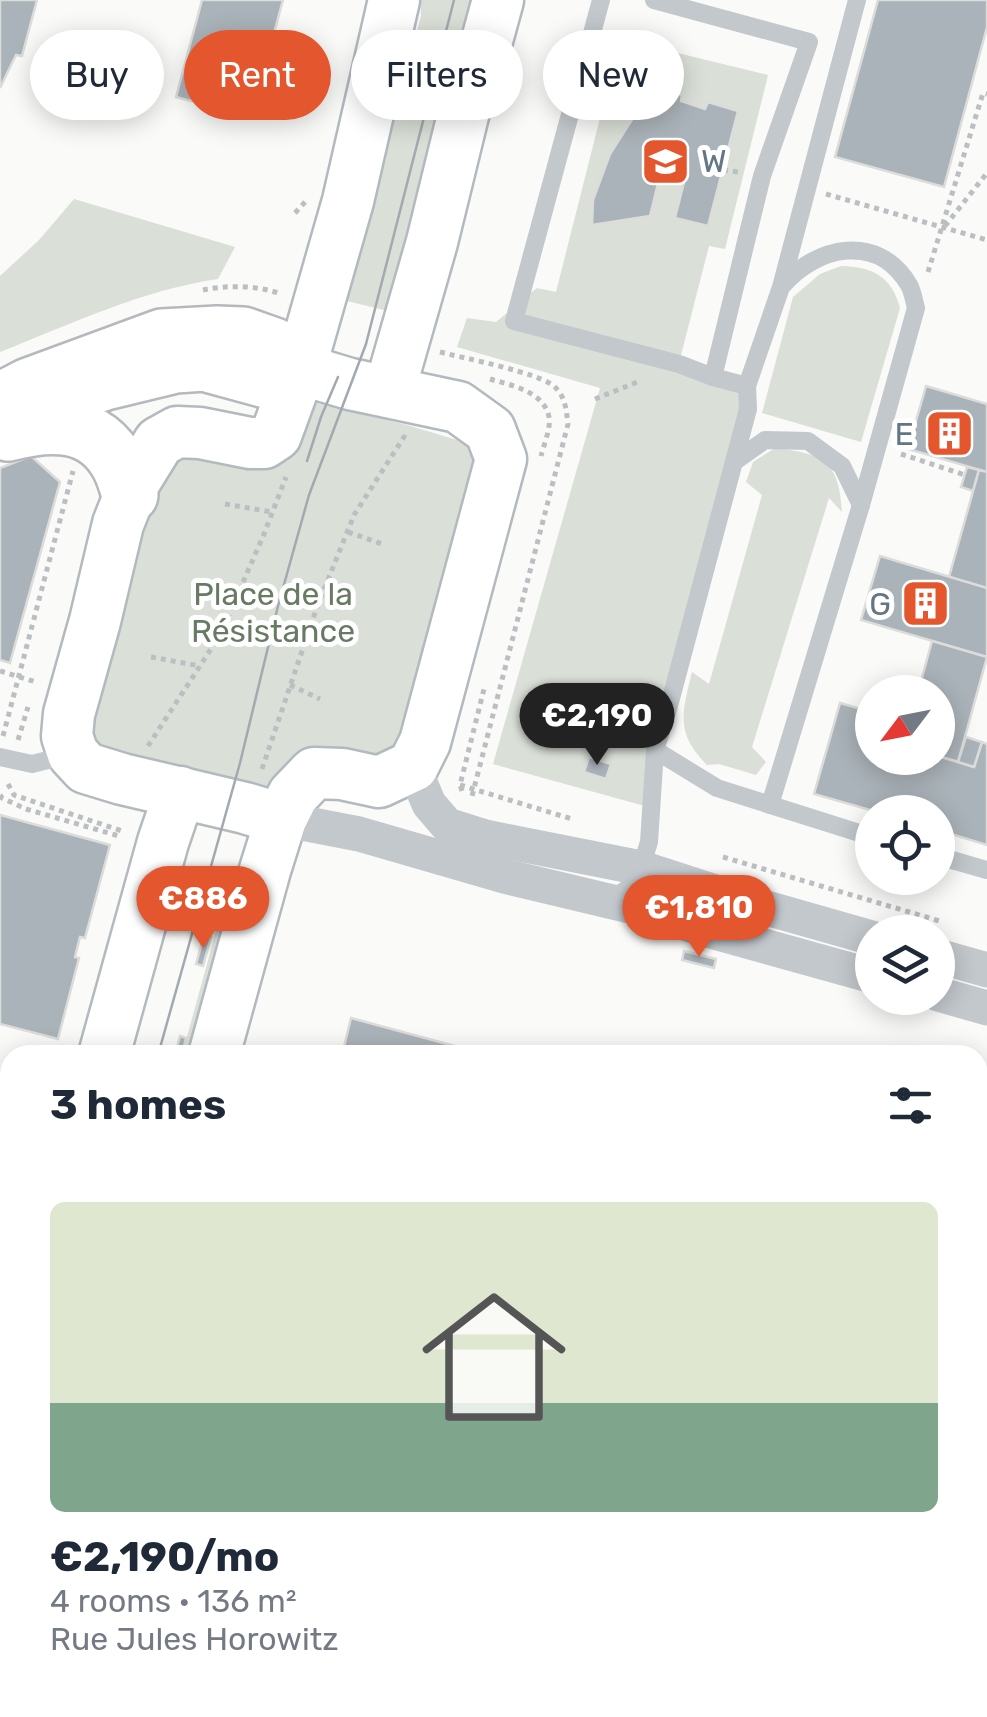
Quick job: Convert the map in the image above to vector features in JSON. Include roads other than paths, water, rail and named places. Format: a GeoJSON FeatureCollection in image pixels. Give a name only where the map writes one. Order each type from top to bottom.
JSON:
{"type":"FeatureCollection","features":[{"type":"Feature","properties":{"kind":"highway"},"geometry":{"type":"LineString","coordinates":[[0,400],[162,337],[243,335],[274,346],[300,370],[270,381],[204,362],[176,365],[105,382],[0,418]]}},
{"type":"Feature","properties":{"kind":"highway"},"geometry":{"type":"LineString","coordinates":[[0,435],[26,428],[73,426],[98,438],[119,464],[130,494]]}},
{"type":"Feature","properties":{"kind":"main road"},"geometry":{"type":"LineString","coordinates":[[300,370],[458,407],[490,430],[502,459],[425,742],[413,766],[379,782],[314,773],[293,795],[263,813],[86,768],[74,754],[68,736],[69,714],[118,524],[135,481],[159,442],[177,432],[250,443],[264,443],[276,435],[300,370],[348,201],[394,0]]}},
{"type":"Feature","properties":{"kind":"main road"},"geometry":{"type":"LineString","coordinates":[[408,396],[432,242],[467,99],[498,0]]}},
{"type":"Feature","properties":{"kind":"main road"},"geometry":{"type":"LineString","coordinates":[[106,1045],[157,787]]}},
{"type":"Feature","properties":{"kind":"main road"},"geometry":{"type":"LineString","coordinates":[[217,1045],[265,870],[263,813]]}},
{"type":"Feature","properties":{"kind":"street"},"geometry":{"type":"LineString","coordinates":[[413,766],[429,804],[447,825],[484,837],[641,868],[748,904],[855,933]]}},
{"type":"Feature","properties":{"kind":"street"},"geometry":{"type":"LineString","coordinates":[[263,813],[359,834],[855,971]]}},
{"type":"Feature","properties":{"kind":"street"},"geometry":{"type":"LineString","coordinates":[[955,961],[987,970]]}},
{"type":"Feature","properties":{"kind":"street"},"geometry":{"type":"LineString","coordinates":[[955,999],[987,1008]]}},
{"type":"Feature","properties":{"kind":"lane"},"geometry":{"type":"LineString","coordinates":[[601,0],[514,321],[747,386]]}},
{"type":"Feature","properties":{"kind":"lane"},"geometry":{"type":"LineString","coordinates":[[654,0],[808,42],[762,176],[712,377]]}},
{"type":"Feature","properties":{"kind":"lane"},"geometry":{"type":"LineString","coordinates":[[588,898],[615,897],[636,883],[649,842],[655,750],[748,408],[747,386],[781,287],[857,0]]}},
{"type":"Feature","properties":{"kind":"lane"},"geometry":{"type":"LineString","coordinates":[[770,805],[916,308],[910,286],[891,263],[867,251],[839,250],[812,260],[781,287]]}},
{"type":"Feature","properties":{"kind":"lane"},"geometry":{"type":"LineString","coordinates":[[734,462],[765,440],[808,441],[842,466],[861,505]]}},
{"type":"Feature","properties":{"kind":"lane"},"geometry":{"type":"LineString","coordinates":[[655,750],[716,788],[855,832]]}},
{"type":"Feature","properties":{"kind":"lane"},"geometry":{"type":"LineString","coordinates":[[0,757],[32,764],[74,754]]}},
{"type":"Feature","properties":{"kind":"lane"},"geometry":{"type":"LineString","coordinates":[[955,861],[987,870]]}},
{"type":"Feature","properties":{"kind":"tram line"},"geometry":{"type":"LineString","coordinates":[[161,1045],[240,763],[309,495],[366,344],[454,0]]}},
{"type":"Feature","properties":{"kind":"tram line"},"geometry":{"type":"LineString","coordinates":[[307,461],[338,377]]}},
{"type":"Feature","properties":{"kind":"place","name":"W"},"geometry":{"type":"Point","coordinates":[666,161]}},
{"type":"Feature","properties":{"kind":"place","name":"E"},"geometry":{"type":"Point","coordinates":[949,434]}},
{"type":"Feature","properties":{"kind":"place","name":"G"},"geometry":{"type":"Point","coordinates":[926,604]}},
{"type":"Feature","properties":{"kind":"park label","name":"Place de la Résistance"},"geometry":{"type":"Point","coordinates":[273,612]}}]}
